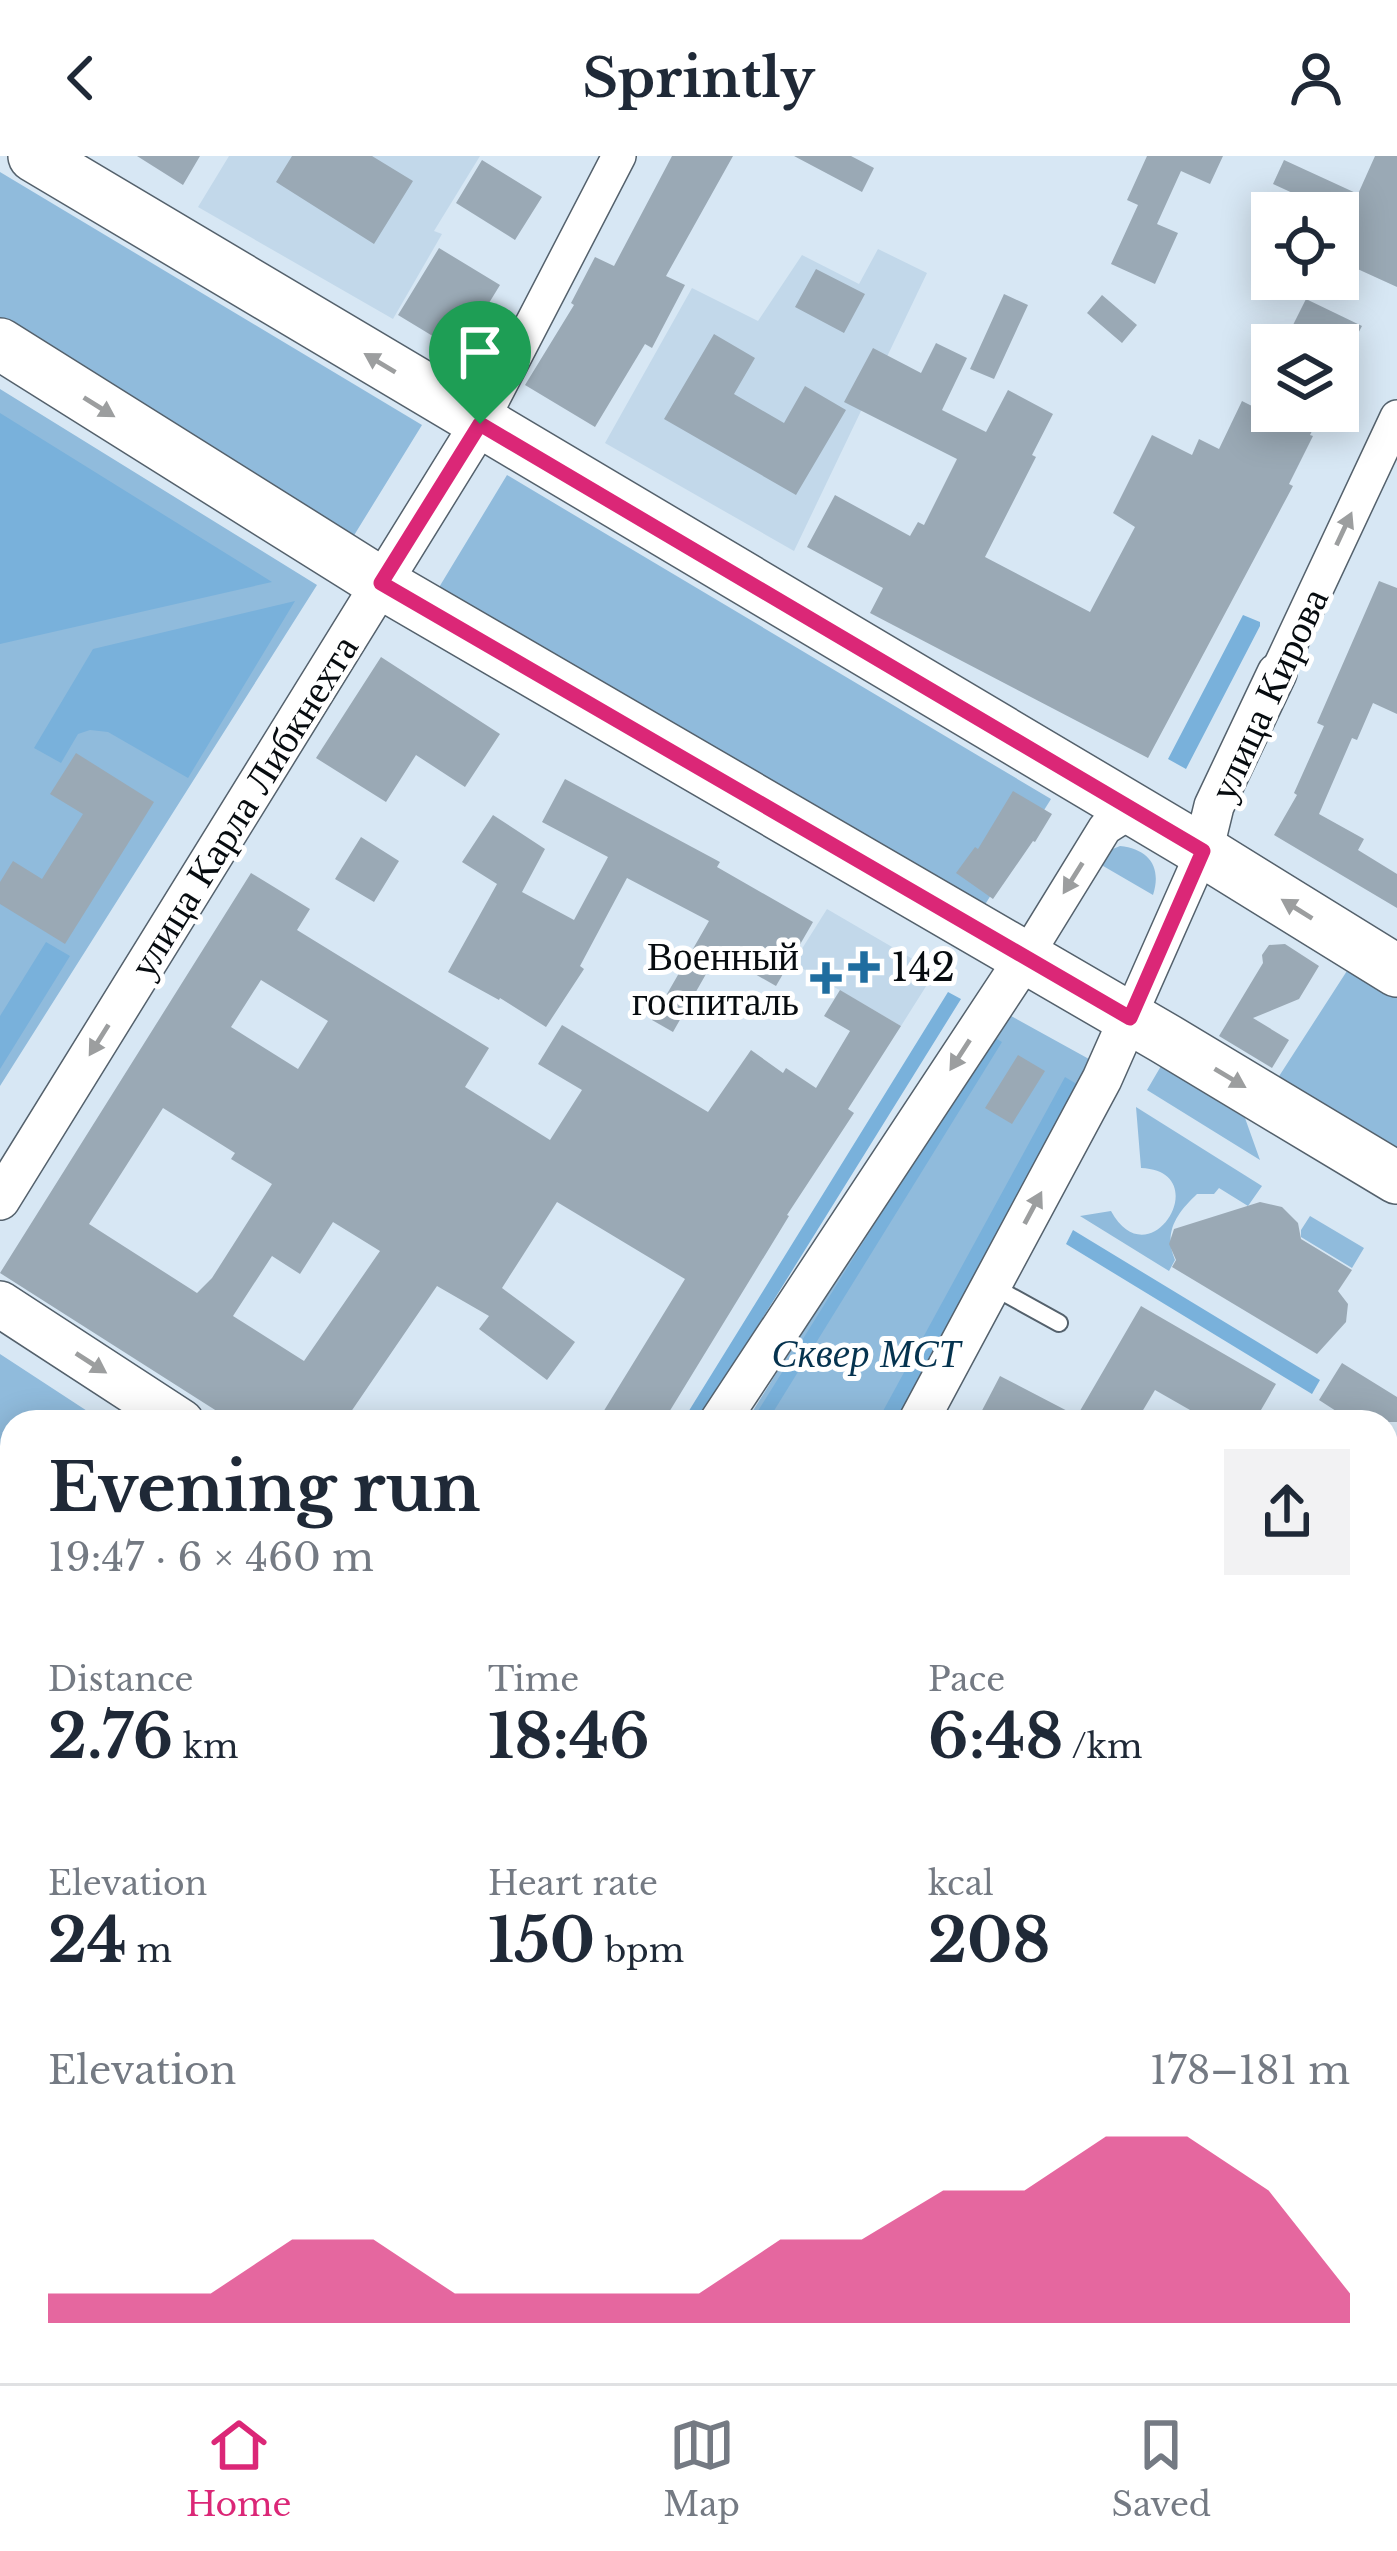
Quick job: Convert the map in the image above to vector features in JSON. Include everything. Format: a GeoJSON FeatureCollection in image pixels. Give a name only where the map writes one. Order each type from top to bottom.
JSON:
{"type":"FeatureCollection","features":[{"type":"Feature","properties":{"kind":"main road"},"geometry":{"type":"LineString","coordinates":[[34,156],[1397,971]]}},
{"type":"Feature","properties":{"kind":"main road"},"geometry":{"type":"LineString","coordinates":[[0,344],[381,583],[1397,1178]]}},
{"type":"Feature","properties":{"kind":"main road"},"geometry":{"type":"LineString","coordinates":[[0,1304],[163,1410]]}},
{"type":"Feature","properties":{"kind":"street","name":"улица Карла Либкнехта"},"geometry":{"type":"LineString","coordinates":[[0,1200],[480,424],[619,156]]}},
{"type":"Feature","properties":{"kind":"street","name":"улица Кирова"},"geometry":{"type":"LineString","coordinates":[[924,1410],[1102,1079],[1203,851],[1214,806],[1397,417]]}},
{"type":"Feature","properties":{"kind":"street"},"geometry":{"type":"LineString","coordinates":[[727,1410],[1025,958],[1105,828],[1133,810]]}},
{"type":"Feature","properties":{"kind":"lane"},"geometry":{"type":"LineString","coordinates":[[991,1286],[1059,1323]]}},
{"type":"Feature","properties":{"kind":"shaded area"},"geometry":{"type":"Polygon","coordinates":[[[229,156],[480,156],[434,231],[442,234],[393,319],[198,207],[229,156]]]}},
{"type":"Feature","properties":{"kind":"shaded area"},"geometry":{"type":"Polygon","coordinates":[[[878,249],[927,273],[794,551],[605,443],[692,288],[758,321],[802,255],[859,284],[878,249]]]}},
{"type":"Feature","properties":{"kind":"shaded area"},"geometry":{"type":"Polygon","coordinates":[[[0,413],[272,582],[0,644],[0,413]]]}},
{"type":"Feature","properties":{"kind":"shaded area"},"geometry":{"type":"Polygon","coordinates":[[[295,601],[188,778],[108,732],[78,734],[61,763],[34,748],[93,649],[295,601]]]}},
{"type":"Feature","properties":{"kind":"shaded area"},"geometry":{"type":"Polygon","coordinates":[[[1243,615],[1260,626],[1186,769],[1168,759],[1243,615]]]}},
{"type":"Feature","properties":{"kind":"shaded area","name":"142"},"geometry":{"type":"Polygon","coordinates":[[[827,909],[935,972],[901,1026],[793,963],[827,909]]]}},
{"type":"Feature","properties":{"kind":"shaded area"},"geometry":{"type":"Polygon","coordinates":[[[46,942],[70,956],[0,1069],[0,1016],[46,942]]]}},
{"type":"Feature","properties":{"kind":"shaded area"},"geometry":{"type":"Polygon","coordinates":[[[948,992],[961,999],[705,1410],[689,1410],[948,992]]]}},
{"type":"Feature","properties":{"kind":"shaded area"},"geometry":{"type":"Polygon","coordinates":[[[992,1036],[1002,1042],[774,1410],[758,1410],[992,1036]]]}},
{"type":"Feature","properties":{"kind":"shaded area"},"geometry":{"type":"Polygon","coordinates":[[[1065,1077],[1080,1086],[903,1410],[884,1410],[1065,1077]]]}},
{"type":"Feature","properties":{"kind":"shaded area"},"geometry":{"type":"Polygon","coordinates":[[[1073,1230],[1320,1380],[1312,1394],[1066,1244],[1073,1230]]]}},
{"type":"Feature","properties":{"kind":"green space"},"geometry":{"type":"Polygon","coordinates":[[[0,172],[422,425],[353,537],[0,326],[0,172]]]}},
{"type":"Feature","properties":{"kind":"green space"},"geometry":{"type":"Polygon","coordinates":[[[0,389],[317,585],[0,1086],[0,389]]]}},
{"type":"Feature","properties":{"kind":"green space"},"geometry":{"type":"Polygon","coordinates":[[[507,475],[1051,799],[981,911],[438,589],[507,475]]]}},
{"type":"Feature","properties":{"kind":"green space"},"geometry":{"type":"Polygon","coordinates":[[[1120,846],[1139,851],[1151,861],[1156,876],[1153,895],[1098,863],[1120,846]]]}},
{"type":"Feature","properties":{"kind":"green space"},"geometry":{"type":"Polygon","coordinates":[[[1354,960],[1397,987],[1397,1158],[1274,1084],[1354,960]]]}},
{"type":"Feature","properties":{"kind":"green space","name":"Сквер МСТ"},"geometry":{"type":"Polygon","coordinates":[[[1002,1011],[1098,1064],[909,1410],[753,1410],[1002,1011]]]}},
{"type":"Feature","properties":{"kind":"green space"},"geometry":{"type":"Polygon","coordinates":[[[1161,1066],[1245,1118],[1260,1160],[1147,1090],[1161,1066]]]}},
{"type":"Feature","properties":{"kind":"green space"},"geometry":{"type":"Polygon","coordinates":[[[1136,1107],[1262,1186],[1248,1206],[1219,1188],[1214,1194],[1197,1194],[1183,1208],[1171,1232],[1175,1260],[1169,1271],[1080,1216],[1111,1211],[1127,1230],[1143,1235],[1158,1229],[1169,1217],[1174,1186],[1163,1174],[1141,1168],[1136,1107]]]}},
{"type":"Feature","properties":{"kind":"green space"},"geometry":{"type":"Polygon","coordinates":[[[1310,1216],[1364,1248],[1352,1268],[1301,1237],[1310,1216]]]}},
{"type":"Feature","properties":{"kind":"green space"},"geometry":{"type":"Polygon","coordinates":[[[0,1354],[86,1410],[0,1410],[0,1354]]]}},
{"type":"Feature","properties":{"kind":"building"},"geometry":{"type":"Polygon","coordinates":[[[137,156],[200,156],[183,185],[137,156]]]}},
{"type":"Feature","properties":{"kind":"building"},"geometry":{"type":"Polygon","coordinates":[[[292,156],[372,156],[413,181],[374,244],[276,182],[292,156]]]}},
{"type":"Feature","properties":{"kind":"building"},"geometry":{"type":"Polygon","coordinates":[[[672,156],[733,156],[666,276],[685,285],[652,348],[645,344],[595,427],[525,385],[574,305],[595,257],[614,266],[672,156]]]}},
{"type":"Feature","properties":{"kind":"building"},"geometry":{"type":"Polygon","coordinates":[[[794,156],[851,156],[874,168],[862,192],[794,156]]]}},
{"type":"Feature","properties":{"kind":"building"},"geometry":{"type":"Polygon","coordinates":[[[1147,156],[1223,156],[1210,184],[1181,171],[1157,224],[1178,233],[1155,284],[1111,264],[1138,205],[1127,200],[1147,156]]]}},
{"type":"Feature","properties":{"kind":"building"},"geometry":{"type":"Polygon","coordinates":[[[1375,156],[1397,156],[1397,287],[1359,270],[1359,192],[1375,156]]]}},
{"type":"Feature","properties":{"kind":"building"},"geometry":{"type":"Polygon","coordinates":[[[482,160],[542,197],[515,240],[456,203],[482,160]]]}},
{"type":"Feature","properties":{"kind":"building"},"geometry":{"type":"Polygon","coordinates":[[[1284,160],[1354,192],[1290,192],[1273,184],[1284,160]]]}},
{"type":"Feature","properties":{"kind":"building"},"geometry":{"type":"Polygon","coordinates":[[[439,248],[500,285],[459,352],[398,315],[439,248]]]}},
{"type":"Feature","properties":{"kind":"building"},"geometry":{"type":"Polygon","coordinates":[[[816,269],[865,294],[844,333],[795,307],[816,269]]]}},
{"type":"Feature","properties":{"kind":"building"},"geometry":{"type":"Polygon","coordinates":[[[1004,294],[1028,305],[994,379],[970,369],[1004,294]]]}},
{"type":"Feature","properties":{"kind":"building"},"geometry":{"type":"Polygon","coordinates":[[[1102,295],[1137,325],[1122,343],[1087,313],[1102,295]]]}},
{"type":"Feature","properties":{"kind":"building"},"geometry":{"type":"Polygon","coordinates":[[[1308,300],[1358,324],[1294,324],[1308,300]]]}},
{"type":"Feature","properties":{"kind":"building"},"geometry":{"type":"Polygon","coordinates":[[[714,334],[755,358],[734,394],[784,423],[805,386],[846,410],[796,495],[664,419],[714,334]]]}},
{"type":"Feature","properties":{"kind":"building"},"geometry":{"type":"Polygon","coordinates":[[[936,343],[967,358],[942,410],[986,432],[1008,390],[1053,414],[985,557],[1090,612],[1135,527],[1113,513],[1152,435],[1192,455],[1199,439],[1219,449],[1242,401],[1251,406],[1251,432],[1312,432],[1289,484],[1293,486],[1148,758],[870,613],[883,588],[807,547],[835,495],[910,536],[918,522],[924,525],[957,459],[844,402],[873,348],[921,373],[936,343]]]}},
{"type":"Feature","properties":{"kind":"building"},"geometry":{"type":"Polygon","coordinates":[[[1379,581],[1397,588],[1397,714],[1373,703],[1319,814],[1364,839],[1358,850],[1397,874],[1397,908],[1274,835],[1297,795],[1324,726],[1317,723],[1379,581]]]}},
{"type":"Feature","properties":{"kind":"building"},"geometry":{"type":"Polygon","coordinates":[[[381,657],[500,734],[465,787],[416,755],[386,802],[316,758],[381,657]]]}},
{"type":"Feature","properties":{"kind":"building"},"geometry":{"type":"Polygon","coordinates":[[[76,753],[154,802],[65,944],[0,904],[0,882],[13,861],[42,879],[83,814],[50,794],[76,753]]]}},
{"type":"Feature","properties":{"kind":"building"},"geometry":{"type":"Polygon","coordinates":[[[565,779],[720,862],[717,867],[813,922],[776,986],[718,953],[673,1032],[652,1020],[709,921],[627,878],[580,966],[584,969],[546,1027],[448,972],[497,884],[462,862],[493,815],[545,849],[522,892],[574,920],[608,857],[542,822],[565,779]]]}},
{"type":"Feature","properties":{"kind":"building"},"geometry":{"type":"Polygon","coordinates":[[[1013,791],[1052,814],[993,899],[956,873],[978,849],[1013,791]]]}},
{"type":"Feature","properties":{"kind":"building"},"geometry":{"type":"Polygon","coordinates":[[[361,837],[399,861],[374,902],[335,879],[361,837]]]}},
{"type":"Feature","properties":{"kind":"building"},"geometry":{"type":"Polygon","coordinates":[[[251,873],[310,909],[297,930],[489,1048],[465,1087],[550,1140],[582,1090],[538,1064],[562,1025],[708,1112],[751,1050],[783,1073],[786,1068],[816,1088],[850,1031],[824,1016],[840,990],[901,1026],[848,1109],[854,1113],[670,1410],[604,1410],[685,1279],[557,1202],[502,1288],[575,1342],[547,1380],[479,1329],[489,1316],[437,1286],[352,1410],[215,1410],[0,1273],[251,873]],[[261,980],[231,1027],[298,1069],[328,1021],[261,980]],[[163,1108],[89,1224],[197,1293],[212,1278],[272,1184],[231,1159],[235,1153],[163,1108]],[[333,1222],[300,1274],[272,1256],[233,1316],[304,1361],[380,1251],[333,1222]]]}},
{"type":"Feature","properties":{"kind":"building"},"geometry":{"type":"Polygon","coordinates":[[[1285,944],[1319,966],[1299,999],[1253,1018],[1289,1040],[1272,1068],[1219,1036],[1269,945],[1285,944]]]}},
{"type":"Feature","properties":{"kind":"building"},"geometry":{"type":"Polygon","coordinates":[[[1018,1055],[1045,1071],[1012,1124],[985,1108],[1018,1055]]]}},
{"type":"Feature","properties":{"kind":"building"},"geometry":{"type":"Polygon","coordinates":[[[1260,1202],[1282,1207],[1298,1223],[1301,1239],[1352,1270],[1338,1291],[1348,1304],[1346,1322],[1317,1354],[1172,1267],[1176,1260],[1169,1244],[1174,1229],[1260,1202]]]}},
{"type":"Feature","properties":{"kind":"building"},"geometry":{"type":"Polygon","coordinates":[[[1141,1306],[1276,1384],[1261,1410],[1190,1410],[1155,1390],[1143,1410],[1080,1410],[1141,1306]]]}},
{"type":"Feature","properties":{"kind":"building"},"geometry":{"type":"Polygon","coordinates":[[[1342,1363],[1397,1397],[1397,1410],[1334,1410],[1319,1400],[1342,1363]]]}},
{"type":"Feature","properties":{"kind":"building"},"geometry":{"type":"Polygon","coordinates":[[[1000,1376],[1065,1410],[982,1410],[1000,1376]]]}},
{"type":"Feature","properties":{"kind":"place","name":"142"},"geometry":{"type":"Point","coordinates":[864,967]}},
{"type":"Feature","properties":{"kind":"place","name":"Военный госпиталь"},"geometry":{"type":"Point","coordinates":[826,978]}},
{"type":"Feature","properties":{"kind":"route"},"geometry":{"type":"LineString","coordinates":[[480,424],[1203,851],[1130,1018],[381,583],[480,424]]}}]}
